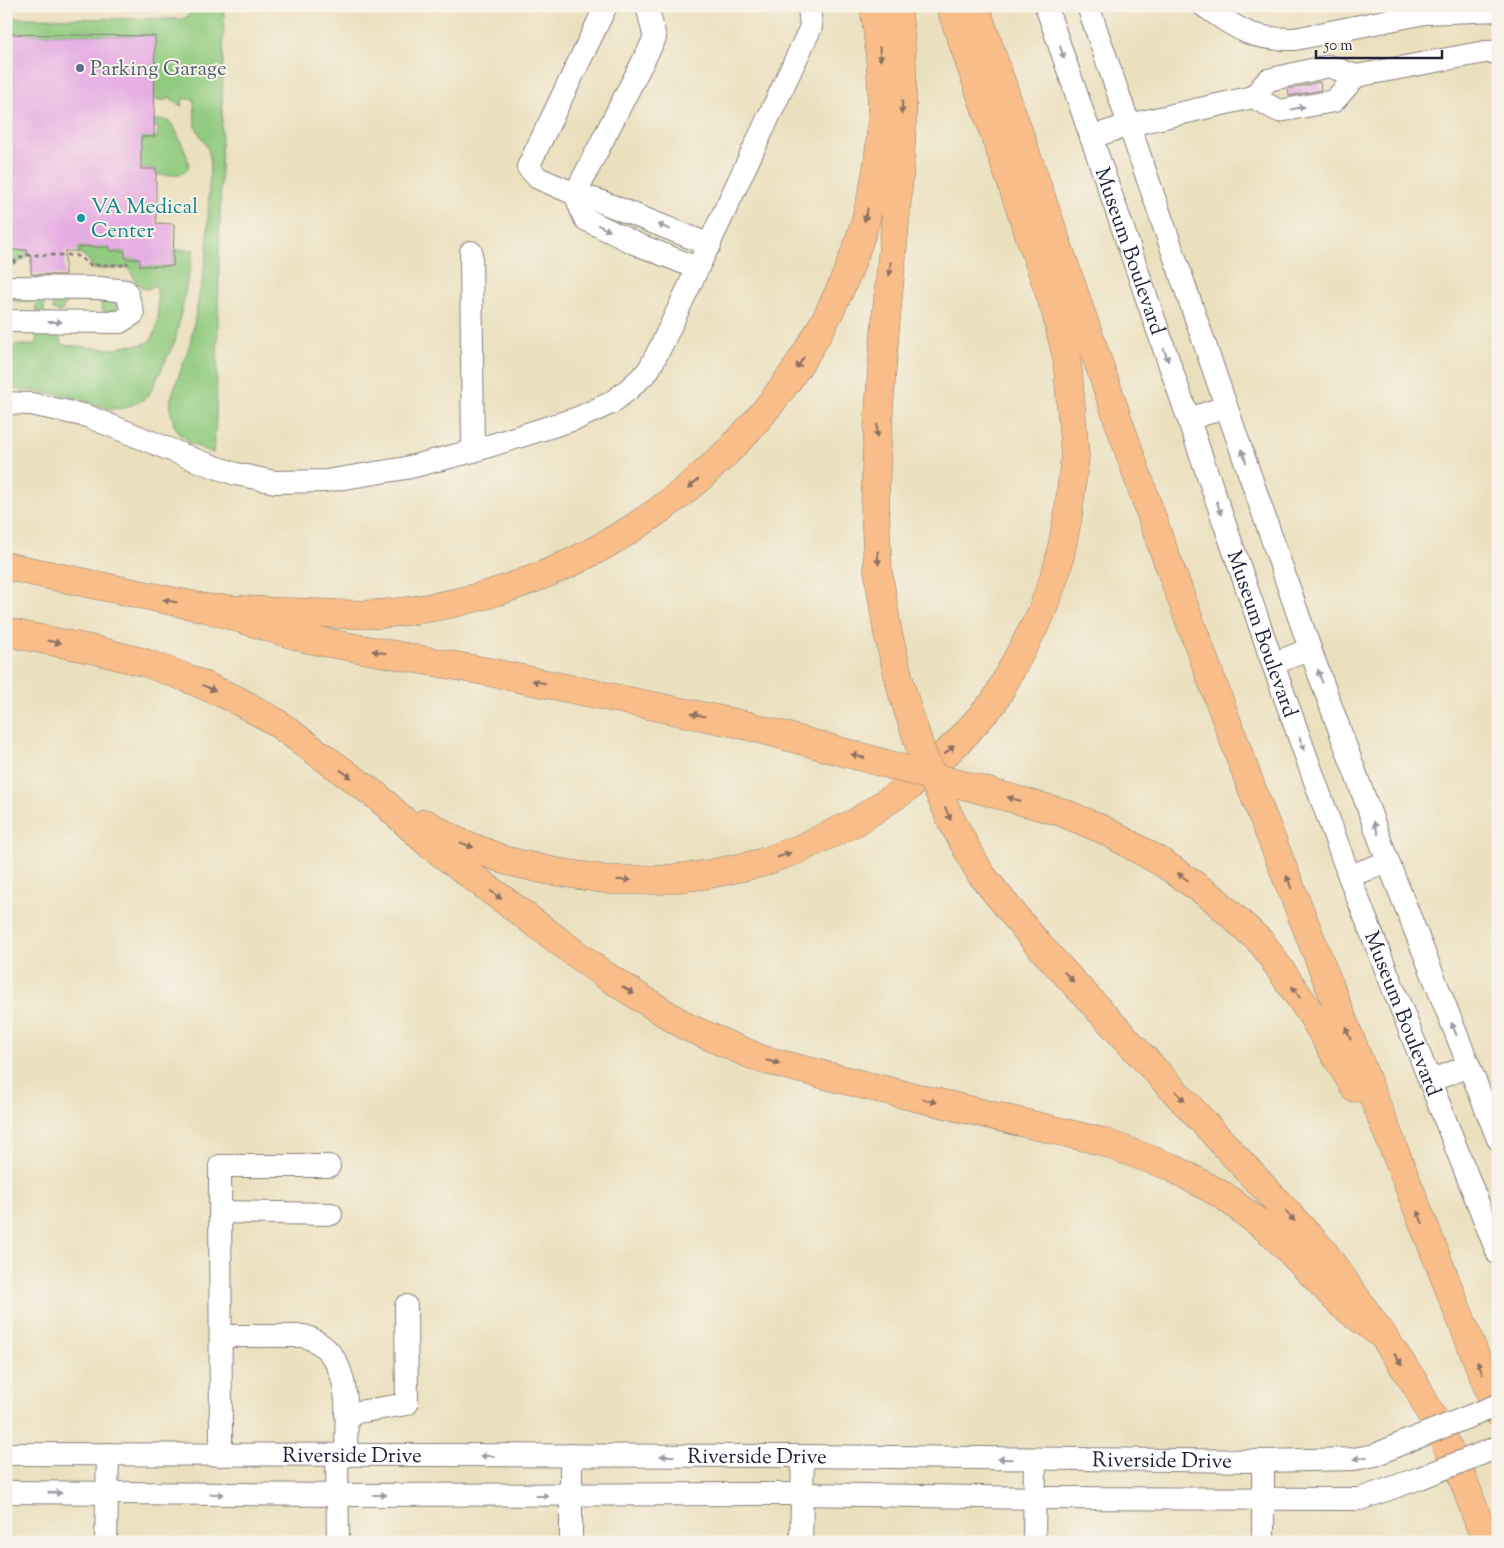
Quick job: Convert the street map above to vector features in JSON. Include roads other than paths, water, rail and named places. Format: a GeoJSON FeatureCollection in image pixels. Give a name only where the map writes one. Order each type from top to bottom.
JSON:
{"type":"FeatureCollection","features":[{"type":"Feature","properties":{"kind":"highway"},"geometry":{"type":"LineString","coordinates":[[205,608],[346,614],[389,613],[457,602],[504,590],[554,570],[640,524],[681,494],[723,458],[751,428],[785,386],[811,346],[838,296],[858,244],[874,185],[881,115],[881,50],[874,6]]}},
{"type":"Feature","properties":{"kind":"highway"},"geometry":{"type":"LineString","coordinates":[[897,6],[903,88],[900,167],[882,355],[876,450],[875,509],[878,571],[888,634],[903,695],[923,756],[951,820],[980,873],[1036,942],[1323,1251],[1416,1385],[1460,1471],[1486,1542]]}},
{"type":"Feature","properties":{"kind":"highway"},"geometry":{"type":"LineString","coordinates":[[378,797],[457,841],[507,860],[551,871],[610,880],[660,880],[710,874],[761,862],[789,853],[856,822],[908,787],[959,740],[994,702],[1041,614],[1058,566],[1068,516],[1075,456],[1067,358],[1055,309],[950,6]]}},
{"type":"Feature","properties":{"kind":"highway"},"geometry":{"type":"LineString","coordinates":[[975,6],[1159,538],[1254,792],[1498,1414]]}},
{"type":"Feature","properties":{"kind":"highway"},"geometry":{"type":"LineString","coordinates":[[6,566],[205,608],[307,639],[489,672],[746,725],[1061,812],[1102,829],[1164,863],[1213,898],[1262,943],[1311,1014],[1395,1153]]}},
{"type":"Feature","properties":{"kind":"highway"},"geometry":{"type":"LineString","coordinates":[[6,632],[96,650],[146,663],[187,678],[235,700],[274,721],[378,797],[430,845],[603,974],[687,1027],[761,1059],[878,1089],[1100,1141],[1171,1167],[1224,1196],[1272,1233],[1343,1306],[1383,1336]]}},
{"type":"Feature","properties":{"kind":"street"},"geometry":{"type":"LineString","coordinates":[[606,6],[528,167],[538,178],[574,194],[596,200],[710,245]]}},
{"type":"Feature","properties":{"kind":"street"},"geometry":{"type":"LineString","coordinates":[[574,194],[654,38],[647,6]]}},
{"type":"Feature","properties":{"kind":"street"},"geometry":{"type":"LineString","coordinates":[[6,403],[31,404],[67,410],[87,416],[226,471],[275,482],[326,481],[406,468],[473,452],[578,418],[611,403],[648,371],[662,344],[811,27],[809,6]]}},
{"type":"Feature","properties":{"kind":"street","name":"Museum Boulevard"},"geometry":{"type":"LineString","coordinates":[[1046,6],[1273,664],[1349,876],[1498,1254]]}},
{"type":"Feature","properties":{"kind":"street","name":"Museum Boulevard"},"geometry":{"type":"LineString","coordinates":[[1088,6],[1310,649],[1388,862],[1498,1139]]}},
{"type":"Feature","properties":{"kind":"street"},"geometry":{"type":"LineString","coordinates":[[1204,6],[1236,28],[1254,36],[1273,40],[1295,39],[1425,13],[1498,10]]}},
{"type":"Feature","properties":{"kind":"street"},"geometry":{"type":"LineString","coordinates":[[1091,138],[1129,125],[1253,97],[1268,80],[1329,66],[1356,76],[1485,52],[1498,52]]}},
{"type":"Feature","properties":{"kind":"street"},"geometry":{"type":"LineString","coordinates":[[1253,97],[1280,111],[1334,101],[1356,76]]}},
{"type":"Feature","properties":{"kind":"street"},"geometry":{"type":"LineString","coordinates":[[574,194],[585,219],[634,243],[697,268]]}},
{"type":"Feature","properties":{"kind":"street"},"geometry":{"type":"LineString","coordinates":[[471,252],[473,452]]}},
{"type":"Feature","properties":{"kind":"street"},"geometry":{"type":"LineString","coordinates":[[6,287],[99,288],[126,291],[133,314],[120,322],[6,322]]}},
{"type":"Feature","properties":{"kind":"street"},"geometry":{"type":"LineString","coordinates":[[1188,419],[1226,406]]}},
{"type":"Feature","properties":{"kind":"street"},"geometry":{"type":"LineString","coordinates":[[1273,664],[1310,649]]}},
{"type":"Feature","properties":{"kind":"street"},"geometry":{"type":"LineString","coordinates":[[1349,876],[1388,862]]}},
{"type":"Feature","properties":{"kind":"street"},"geometry":{"type":"LineString","coordinates":[[1430,1081],[1469,1066]]}},
{"type":"Feature","properties":{"kind":"street"},"geometry":{"type":"LineString","coordinates":[[221,1455],[220,1166],[329,1166]]}},
{"type":"Feature","properties":{"kind":"street"},"geometry":{"type":"LineString","coordinates":[[220,1212],[331,1214]]}},
{"type":"Feature","properties":{"kind":"street"},"geometry":{"type":"LineString","coordinates":[[346,1414],[407,1404],[406,1306]]}},
{"type":"Feature","properties":{"kind":"street"},"geometry":{"type":"LineString","coordinates":[[220,1336],[304,1336],[317,1340],[329,1352],[340,1370],[345,1385],[346,1414],[338,1495],[338,1542]]}},
{"type":"Feature","properties":{"kind":"street","name":"Riverside Drive"},"geometry":{"type":"LineString","coordinates":[[6,1454],[803,1456],[1263,1461],[1354,1459],[1375,1455],[1498,1405]]}},
{"type":"Feature","properties":{"kind":"street","name":"Riverside Drive"},"geometry":{"type":"LineString","coordinates":[[6,1492],[571,1496],[802,1494],[1034,1498],[1360,1499],[1420,1478],[1498,1447]]}},
{"type":"Feature","properties":{"kind":"street"},"geometry":{"type":"LineString","coordinates":[[106,1542],[108,1454]]}},
{"type":"Feature","properties":{"kind":"street"},"geometry":{"type":"LineString","coordinates":[[570,1542],[572,1455]]}},
{"type":"Feature","properties":{"kind":"street"},"geometry":{"type":"LineString","coordinates":[[801,1542],[803,1456]]}},
{"type":"Feature","properties":{"kind":"street"},"geometry":{"type":"LineString","coordinates":[[1034,1542],[1035,1460]]}},
{"type":"Feature","properties":{"kind":"street"},"geometry":{"type":"LineString","coordinates":[[1263,1461],[1263,1542]]}},
{"type":"Feature","properties":{"kind":"place","name":"Parking Garage"},"geometry":{"type":"Point","coordinates":[80,68]}},
{"type":"Feature","properties":{"kind":"place","name":"VA Medical Center"},"geometry":{"type":"Point","coordinates":[81,218]}}]}
